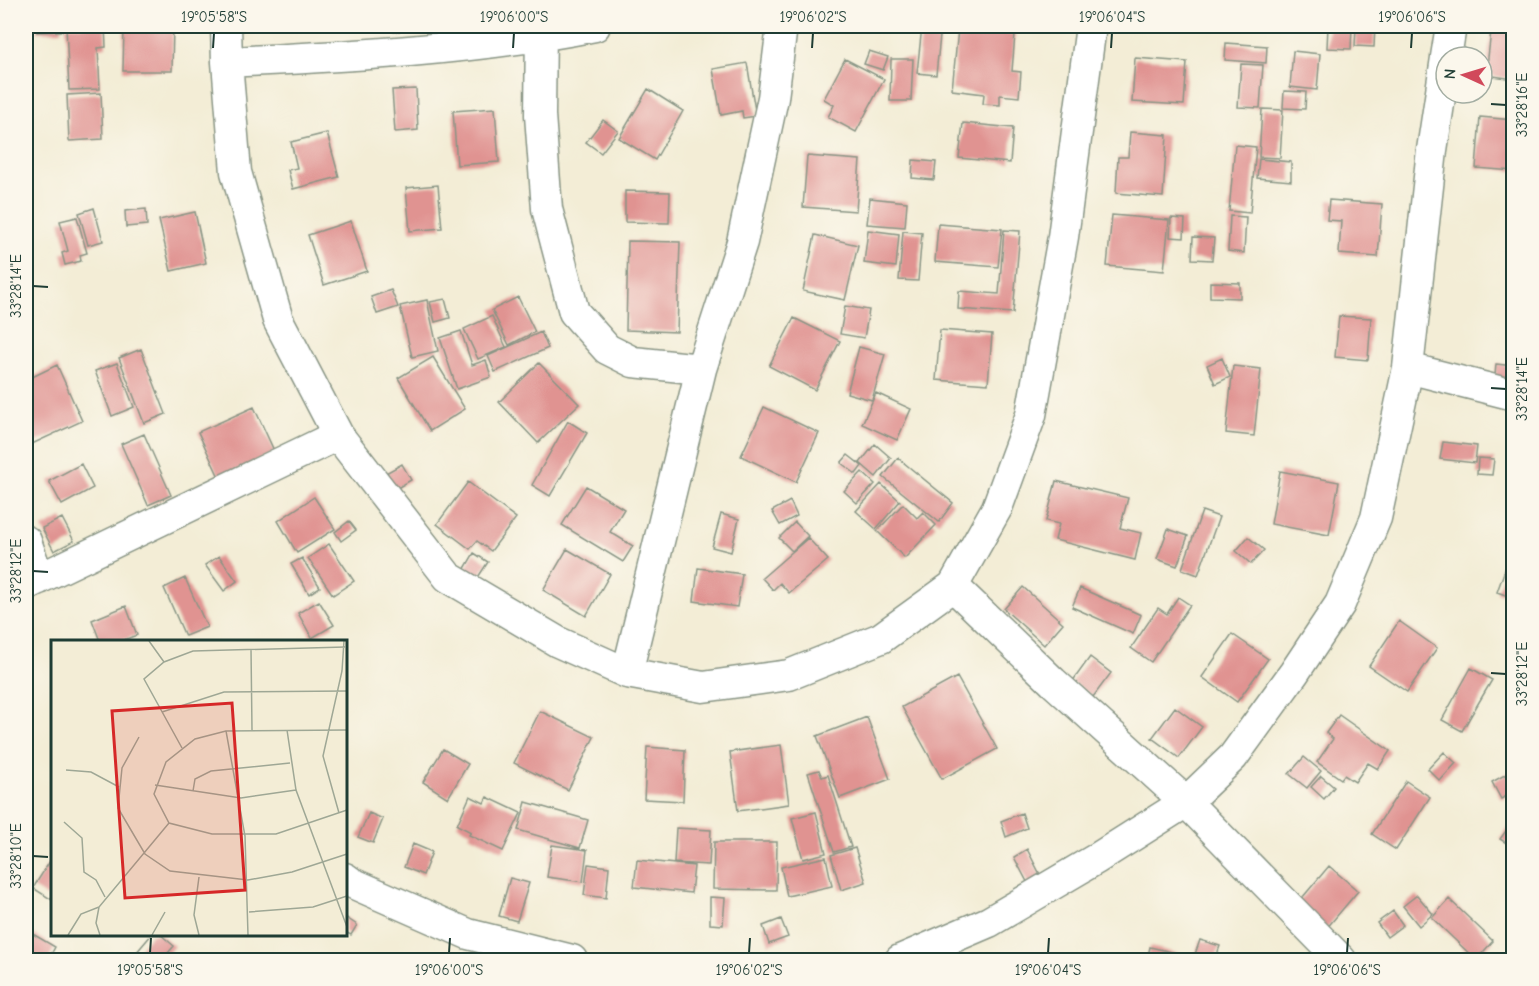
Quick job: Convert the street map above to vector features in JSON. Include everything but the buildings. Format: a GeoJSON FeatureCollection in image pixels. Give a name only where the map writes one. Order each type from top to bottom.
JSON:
{"type":"FeatureCollection","features":[{"type":"Feature","properties":{"kind":"street"},"geometry":{"type":"LineString","coordinates":[[226,26],[236,172],[278,320],[339,435],[448,577],[558,642],[627,673],[703,687],[789,675],[881,638],[953,586],[997,508],[1031,415],[1063,237],[1091,26]]}},
{"type":"Feature","properties":{"kind":"street"},"geometry":{"type":"LineString","coordinates":[[227,62],[425,49],[541,31],[595,26]]}},
{"type":"Feature","properties":{"kind":"street"},"geometry":{"type":"LineString","coordinates":[[627,673],[701,369],[742,242],[773,98],[782,26]]}},
{"type":"Feature","properties":{"kind":"street"},"geometry":{"type":"LineString","coordinates":[[1448,45],[1451,26]]}},
{"type":"Feature","properties":{"kind":"street"},"geometry":{"type":"LineString","coordinates":[[541,31],[540,115],[547,209],[574,312],[607,349],[633,362],[701,369]]}},
{"type":"Feature","properties":{"kind":"street"},"geometry":{"type":"LineString","coordinates":[[900,960],[989,922],[1096,859],[1186,802],[1233,757],[1294,674],[1340,604],[1376,518],[1408,368],[1439,105]]}},
{"type":"Feature","properties":{"kind":"street"},"geometry":{"type":"LineString","coordinates":[[1408,368],[1514,395]]}},
{"type":"Feature","properties":{"kind":"street"},"geometry":{"type":"LineString","coordinates":[[26,542],[32,582],[339,435]]}},
{"type":"Feature","properties":{"kind":"street"},"geometry":{"type":"LineString","coordinates":[[953,586],[1053,682],[1186,802],[1341,960]]}},
{"type":"Feature","properties":{"kind":"street"},"geometry":{"type":"LineString","coordinates":[[346,879],[468,934],[572,960]]}}]}
